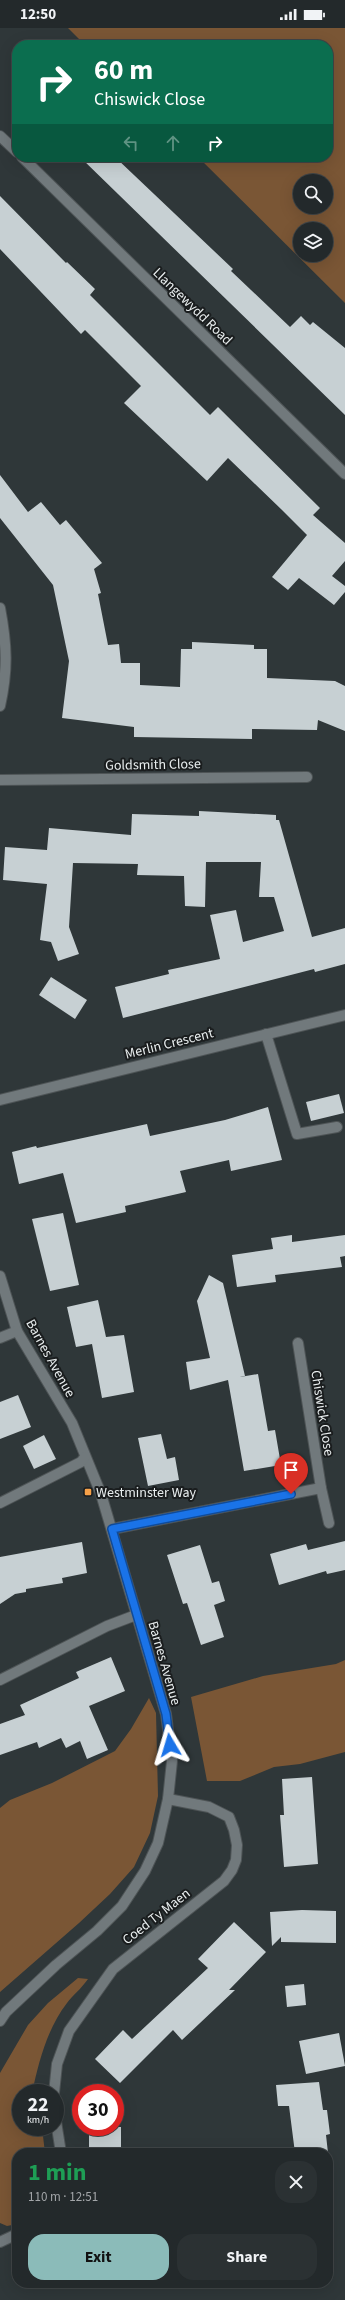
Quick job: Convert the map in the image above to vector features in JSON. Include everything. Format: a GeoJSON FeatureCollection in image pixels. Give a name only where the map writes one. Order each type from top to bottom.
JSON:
{"type":"FeatureCollection","features":[{"type":"Feature","properties":{"kind":"street"},"geometry":{"type":"LineString","coordinates":[[0,136],[12,147]]}},
{"type":"Feature","properties":{"kind":"street","name":"Llangewydd Road"},"geometry":{"type":"LineString","coordinates":[[27,162],[345,474]]}},
{"type":"Feature","properties":{"kind":"street"},"geometry":{"type":"LineString","coordinates":[[0,608],[5,634],[6,678],[0,706]]}},
{"type":"Feature","properties":{"kind":"street","name":"Goldsmith Close"},"geometry":{"type":"LineString","coordinates":[[0,780],[307,777]]}},
{"type":"Feature","properties":{"kind":"street","name":"Merlin Crescent"},"geometry":{"type":"LineString","coordinates":[[0,1100],[345,1014]]}},
{"type":"Feature","properties":{"kind":"street"},"geometry":{"type":"LineString","coordinates":[[266,1034],[297,1134],[337,1127]]}},
{"type":"Feature","properties":{"kind":"street","name":"Barnes Avenue"},"geometry":{"type":"LineString","coordinates":[[0,1276],[17,1330],[72,1423],[84,1457],[101,1494],[166,1714],[172,1761],[168,1799],[158,1843],[145,1871],[122,1906],[97,1931],[56,1965],[6,2012],[0,2021]]}},
{"type":"Feature","properties":{"kind":"street"},"geometry":{"type":"LineString","coordinates":[[0,1338],[17,1330]]}},
{"type":"Feature","properties":{"kind":"street","name":"Chiswick Close"},"geometry":{"type":"LineString","coordinates":[[298,1343],[321,1488],[329,1524]]}},
{"type":"Feature","properties":{"kind":"street"},"geometry":{"type":"LineString","coordinates":[[0,1503],[81,1462],[84,1457]]}},
{"type":"Feature","properties":{"kind":"street"},"geometry":{"type":"LineString","coordinates":[[112,1529],[321,1488]]}},
{"type":"Feature","properties":{"kind":"street"},"geometry":{"type":"LineString","coordinates":[[0,1680],[107,1626],[136,1615]]}},
{"type":"Feature","properties":{"kind":"street","name":"Coed Ty Maen"},"geometry":{"type":"LineString","coordinates":[[55,2084],[56,2064],[69,2031],[86,2003],[112,1969],[224,1881],[236,1860],[234,1830],[228,1817],[209,1807],[168,1799]]}},
{"type":"Feature","properties":{"kind":"street"},"geometry":{"type":"LineString","coordinates":[[58,2136],[60,2148]]}},
{"type":"Feature","properties":{"kind":"street"},"geometry":{"type":"LineString","coordinates":[[0,2242],[12,2236]]}},
{"type":"Feature","properties":{"kind":"shaded area"},"geometry":{"type":"Polygon","coordinates":[[[68,28],[345,28],[345,303],[304,262],[333,262],[333,222],[293,222],[293,251],[203,162],[333,162],[333,40],[80,40],[68,28]]]}},
{"type":"Feature","properties":{"kind":"shaded area"},"geometry":{"type":"Polygon","coordinates":[[[345,1660],[345,1752],[300,1764],[274,1767],[240,1781],[207,1781],[191,1697],[263,1676],[336,1664],[345,1660]]]}},
{"type":"Feature","properties":{"kind":"shaded area"},"geometry":{"type":"Polygon","coordinates":[[[149,1698],[156,1713],[158,1796],[150,1833],[134,1867],[110,1894],[79,1923],[0,1992],[0,1808],[10,1800],[52,1783],[115,1751],[131,1729],[149,1698]]]}},
{"type":"Feature","properties":{"kind":"shaded area"},"geometry":{"type":"Polygon","coordinates":[[[78,1978],[88,1979],[67,2003],[54,2024],[41,2057],[34,2084],[12,2084],[12,2136],[43,2136],[44,2148],[12,2148],[12,2225],[7,2226],[0,2223],[0,2073],[28,2025],[48,2003],[78,1978]]]}},
{"type":"Feature","properties":{"kind":"building"},"geometry":{"type":"Polygon","coordinates":[[[85,162],[120,162],[233,269],[231,271],[290,327],[301,316],[310,325],[313,322],[345,348],[345,415],[85,162]]]}},
{"type":"Feature","properties":{"kind":"building"},"geometry":{"type":"Polygon","coordinates":[[[0,196],[66,263],[67,262],[95,289],[90,295],[210,415],[218,407],[320,508],[313,515],[345,543],[345,561],[332,576],[345,586],[345,592],[334,605],[299,578],[288,590],[272,577],[307,535],[228,458],[207,481],[124,403],[141,386],[85,330],[81,334],[0,249],[0,196]]]}},
{"type":"Feature","properties":{"kind":"building"},"geometry":{"type":"Polygon","coordinates":[[[0,475],[28,512],[41,502],[60,525],[66,520],[102,563],[94,569],[101,593],[98,594],[108,645],[119,644],[121,663],[140,663],[140,685],[180,687],[181,649],[192,649],[192,642],[254,645],[254,649],[267,649],[267,678],[335,681],[345,686],[345,731],[318,720],[317,730],[252,729],[252,739],[134,737],[134,727],[62,718],[69,661],[53,585],[0,518],[0,475]]]}},
{"type":"Feature","properties":{"kind":"building"},"geometry":{"type":"Polygon","coordinates":[[[199,811],[276,815],[276,820],[279,820],[312,937],[345,928],[345,964],[315,972],[314,969],[123,1018],[115,987],[169,974],[168,970],[220,959],[210,915],[236,910],[243,942],[284,931],[274,897],[259,897],[261,862],[206,862],[205,907],[185,906],[184,876],[137,875],[138,864],[73,863],[69,927],[79,954],[58,961],[51,942],[40,940],[47,884],[3,880],[5,847],[47,850],[49,828],[131,835],[132,814],[199,816],[199,811]]]}},
{"type":"Feature","properties":{"kind":"building"},"geometry":{"type":"Polygon","coordinates":[[[51,977],[87,1000],[75,1019],[39,995],[51,977]]]}},
{"type":"Feature","properties":{"kind":"building"},"geometry":{"type":"Polygon","coordinates":[[[339,1094],[344,1113],[311,1121],[306,1102],[339,1094]]]}},
{"type":"Feature","properties":{"kind":"building"},"geometry":{"type":"Polygon","coordinates":[[[268,1107],[282,1160],[231,1171],[229,1160],[180,1171],[186,1192],[125,1206],[126,1212],[76,1223],[63,1173],[19,1184],[12,1152],[147,1124],[150,1136],[225,1120],[268,1107]]]}},
{"type":"Feature","properties":{"kind":"building"},"geometry":{"type":"Polygon","coordinates":[[[63,1213],[79,1285],[50,1291],[32,1219],[63,1213]]]}},
{"type":"Feature","properties":{"kind":"building"},"geometry":{"type":"Polygon","coordinates":[[[292,1235],[292,1242],[345,1235],[345,1256],[340,1257],[342,1267],[275,1275],[276,1282],[237,1287],[232,1255],[273,1249],[271,1238],[292,1235]]]}},
{"type":"Feature","properties":{"kind":"building"},"geometry":{"type":"Polygon","coordinates":[[[209,1275],[223,1283],[245,1376],[240,1377],[258,1374],[268,1431],[275,1430],[281,1465],[244,1471],[228,1380],[190,1390],[186,1362],[210,1358],[197,1301],[209,1275]]]}},
{"type":"Feature","properties":{"kind":"building"},"geometry":{"type":"Polygon","coordinates":[[[98,1300],[106,1337],[124,1335],[134,1392],[102,1398],[92,1344],[76,1347],[67,1307],[98,1300]]]}},
{"type":"Feature","properties":{"kind":"building"},"geometry":{"type":"Polygon","coordinates":[[[18,1395],[31,1427],[0,1439],[0,1402],[18,1395]]]}},
{"type":"Feature","properties":{"kind":"building"},"geometry":{"type":"Polygon","coordinates":[[[161,1434],[167,1459],[175,1457],[179,1480],[148,1486],[138,1438],[161,1434]]]}},
{"type":"Feature","properties":{"kind":"building"},"geometry":{"type":"Polygon","coordinates":[[[44,1435],[56,1459],[34,1469],[23,1446],[44,1435]]]}},
{"type":"Feature","properties":{"kind":"building"},"geometry":{"type":"Polygon","coordinates":[[[345,1541],[345,1570],[327,1574],[326,1571],[279,1585],[270,1554],[306,1544],[308,1550],[345,1541]]]}},
{"type":"Feature","properties":{"kind":"building"},"geometry":{"type":"Polygon","coordinates":[[[82,1542],[87,1573],[62,1578],[63,1583],[26,1589],[26,1592],[15,1594],[0,1604],[0,1557],[82,1542]]]}},
{"type":"Feature","properties":{"kind":"building"},"geometry":{"type":"Polygon","coordinates":[[[200,1545],[212,1583],[219,1581],[225,1601],[214,1605],[224,1637],[201,1645],[187,1603],[183,1604],[167,1555],[200,1545]]]}},
{"type":"Feature","properties":{"kind":"building"},"geometry":{"type":"Polygon","coordinates":[[[111,1657],[125,1691],[89,1706],[108,1750],[87,1759],[80,1741],[66,1748],[61,1738],[39,1748],[37,1742],[0,1755],[0,1724],[25,1715],[20,1705],[79,1678],[76,1672],[111,1657]]]}},
{"type":"Feature","properties":{"kind":"building"},"geometry":{"type":"Polygon","coordinates":[[[312,1777],[318,1864],[284,1867],[280,1815],[284,1815],[282,1779],[312,1777]]]}},
{"type":"Feature","properties":{"kind":"building"},"geometry":{"type":"Polygon","coordinates":[[[302,1910],[336,1911],[336,1943],[281,1942],[281,1937],[272,1946],[270,1912],[302,1910]]]}},
{"type":"Feature","properties":{"kind":"building"},"geometry":{"type":"Polygon","coordinates":[[[234,1922],[266,1952],[229,1990],[235,1990],[182,2040],[173,2030],[120,2083],[95,2059],[123,2030],[132,2039],[208,1968],[198,1959],[234,1922]]]}},
{"type":"Feature","properties":{"kind":"building"},"geometry":{"type":"Polygon","coordinates":[[[304,1984],[306,2005],[287,2007],[285,1986],[304,1984]]]}},
{"type":"Feature","properties":{"kind":"building"},"geometry":{"type":"Polygon","coordinates":[[[339,2033],[345,2066],[306,2074],[299,2041],[339,2033]]]}},
{"type":"Feature","properties":{"kind":"building"},"geometry":{"type":"Polygon","coordinates":[[[319,2082],[323,2110],[327,2110],[330,2134],[326,2135],[327,2148],[294,2148],[289,2106],[278,2106],[276,2085],[319,2082]]]}},
{"type":"Feature","properties":{"kind":"building"},"geometry":{"type":"Polygon","coordinates":[[[89,2136],[121,2136],[121,2148],[89,2148],[89,2136]]]}},
{"type":"Feature","properties":{"kind":"place","name":"Westminster Way"},"geometry":{"type":"Point","coordinates":[88,1492]}},
{"type":"Feature","properties":{"kind":"route"},"geometry":{"type":"LineString","coordinates":[[170,1745],[166,1714],[112,1529],[140,1525],[291,1494]]}}]}
